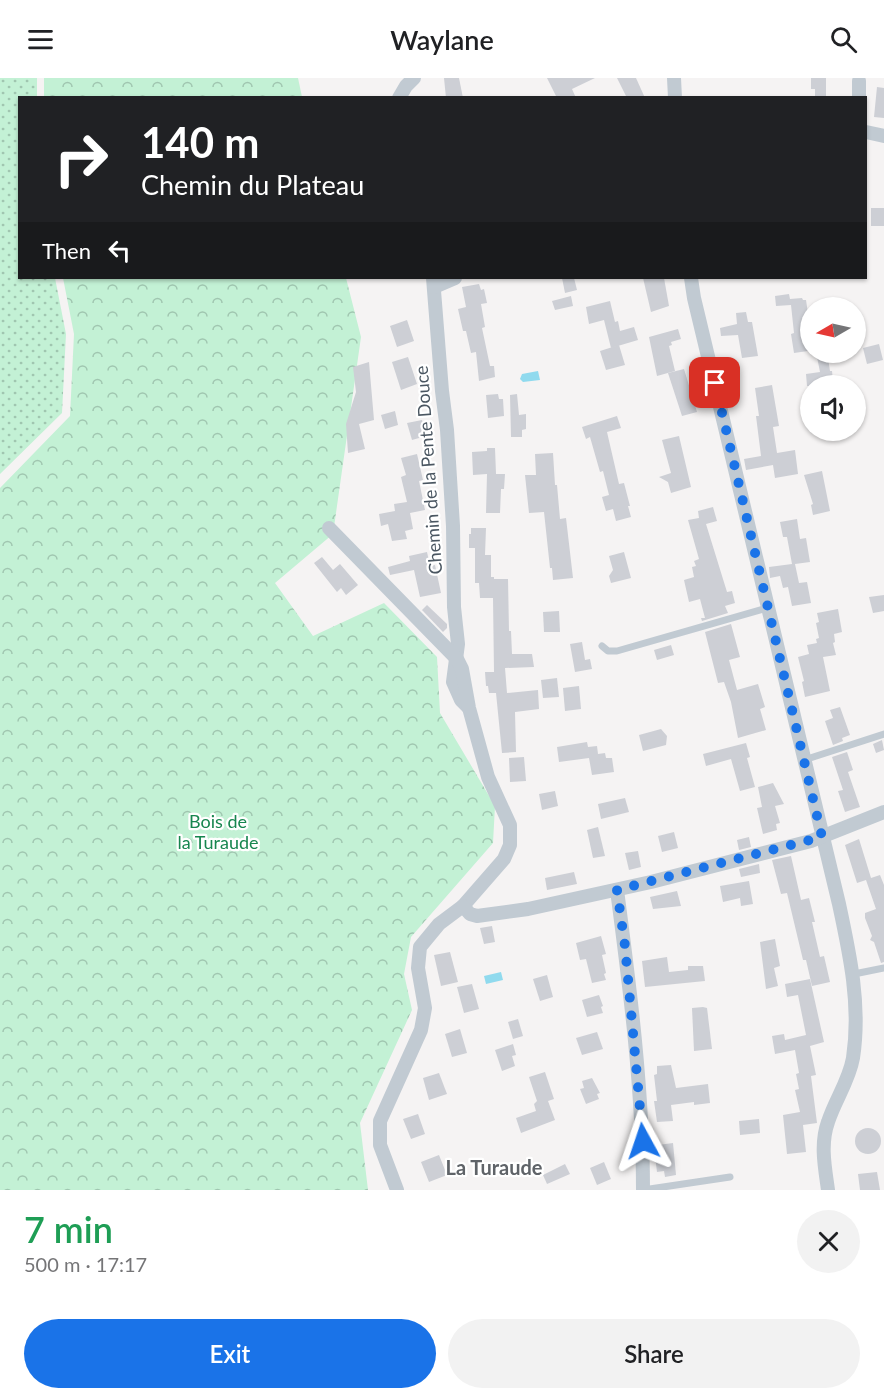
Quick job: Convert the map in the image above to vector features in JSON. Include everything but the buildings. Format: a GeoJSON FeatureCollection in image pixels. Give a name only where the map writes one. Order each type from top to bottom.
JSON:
{"type":"FeatureCollection","features":[{"type":"Feature","properties":{"kind":"street"},"geometry":{"type":"LineString","coordinates":[[400,96],[414,78]]}},
{"type":"Feature","properties":{"kind":"street"},"geometry":{"type":"LineString","coordinates":[[674,78],[675,96]]}},
{"type":"Feature","properties":{"kind":"street"},"geometry":{"type":"LineString","coordinates":[[859,81],[859,96]]}},
{"type":"Feature","properties":{"kind":"street"},"geometry":{"type":"LineString","coordinates":[[867,132],[884,136]]}},
{"type":"Feature","properties":{"kind":"street"},"geometry":{"type":"LineString","coordinates":[[434,282],[450,279]]}},
{"type":"Feature","properties":{"kind":"street"},"geometry":{"type":"LineString","coordinates":[[691,279],[854,974],[856,1022],[852,1060],[849,1073],[827,1123],[824,1140],[828,1190]]}},
{"type":"Feature","properties":{"kind":"street","name":"Chemin de la Pente Douce"},"geometry":{"type":"LineString","coordinates":[[434,282],[453,526],[457,659]]}},
{"type":"Feature","properties":{"kind":"street"},"geometry":{"type":"LineString","coordinates":[[328,528],[457,659],[462,669],[469,708],[488,777],[507,815],[510,833],[510,845],[504,859],[463,906],[439,924],[420,947],[418,968],[425,1008],[421,1030],[380,1120],[380,1145],[397,1190]]}},
{"type":"Feature","properties":{"kind":"street"},"geometry":{"type":"LineString","coordinates":[[463,906],[470,914],[477,915],[528,909],[617,890],[822,837],[884,812]]}},
{"type":"Feature","properties":{"kind":"street"},"geometry":{"type":"LineString","coordinates":[[617,890],[625,946],[643,1141],[643,1190]]}},
{"type":"Feature","properties":{"kind":"lane"},"geometry":{"type":"LineString","coordinates":[[602,646],[608,651],[617,651],[767,608]]}},
{"type":"Feature","properties":{"kind":"lane"},"geometry":{"type":"LineString","coordinates":[[803,761],[884,734]]}},
{"type":"Feature","properties":{"kind":"lane"},"geometry":{"type":"LineString","coordinates":[[854,974],[884,968]]}},
{"type":"Feature","properties":{"kind":"lane"},"geometry":{"type":"LineString","coordinates":[[643,1190],[730,1177]]}},
{"type":"Feature","properties":{"kind":"green space"},"geometry":{"type":"Polygon","coordinates":[[[0,78],[37,78],[37,96],[18,96],[18,279],[55,279],[66,334],[62,413],[0,474],[0,78]]]}},
{"type":"Feature","properties":{"kind":"green space"},"geometry":{"type":"Polygon","coordinates":[[[44,78],[298,78],[302,96],[44,96],[44,78]]]}},
{"type":"Feature","properties":{"kind":"green space","name":"Bois de la Turaude"},"geometry":{"type":"Polygon","coordinates":[[[63,279],[346,279],[361,337],[333,534],[275,583],[313,636],[384,603],[437,657],[440,713],[495,806],[493,843],[411,937],[404,974],[412,1010],[360,1123],[368,1190],[0,1190],[0,488],[70,416],[74,334],[63,279]]]}},
{"type":"Feature","properties":{"kind":"water"},"geometry":{"type":"Polygon","coordinates":[[[538,371],[540,380],[523,382],[520,379],[522,374],[538,371]]]}},
{"type":"Feature","properties":{"kind":"water"},"geometry":{"type":"Polygon","coordinates":[[[501,972],[503,980],[486,984],[484,976],[501,972]]]}},
{"type":"Feature","properties":{"kind":"district","name":"La Turaude"},"geometry":{"type":"Point","coordinates":[494,1168]}},
{"type":"Feature","properties":{"kind":"route"},"geometry":{"type":"LineString","coordinates":[[643,1141],[625,946],[617,890],[822,837],[715,383]]}}]}
